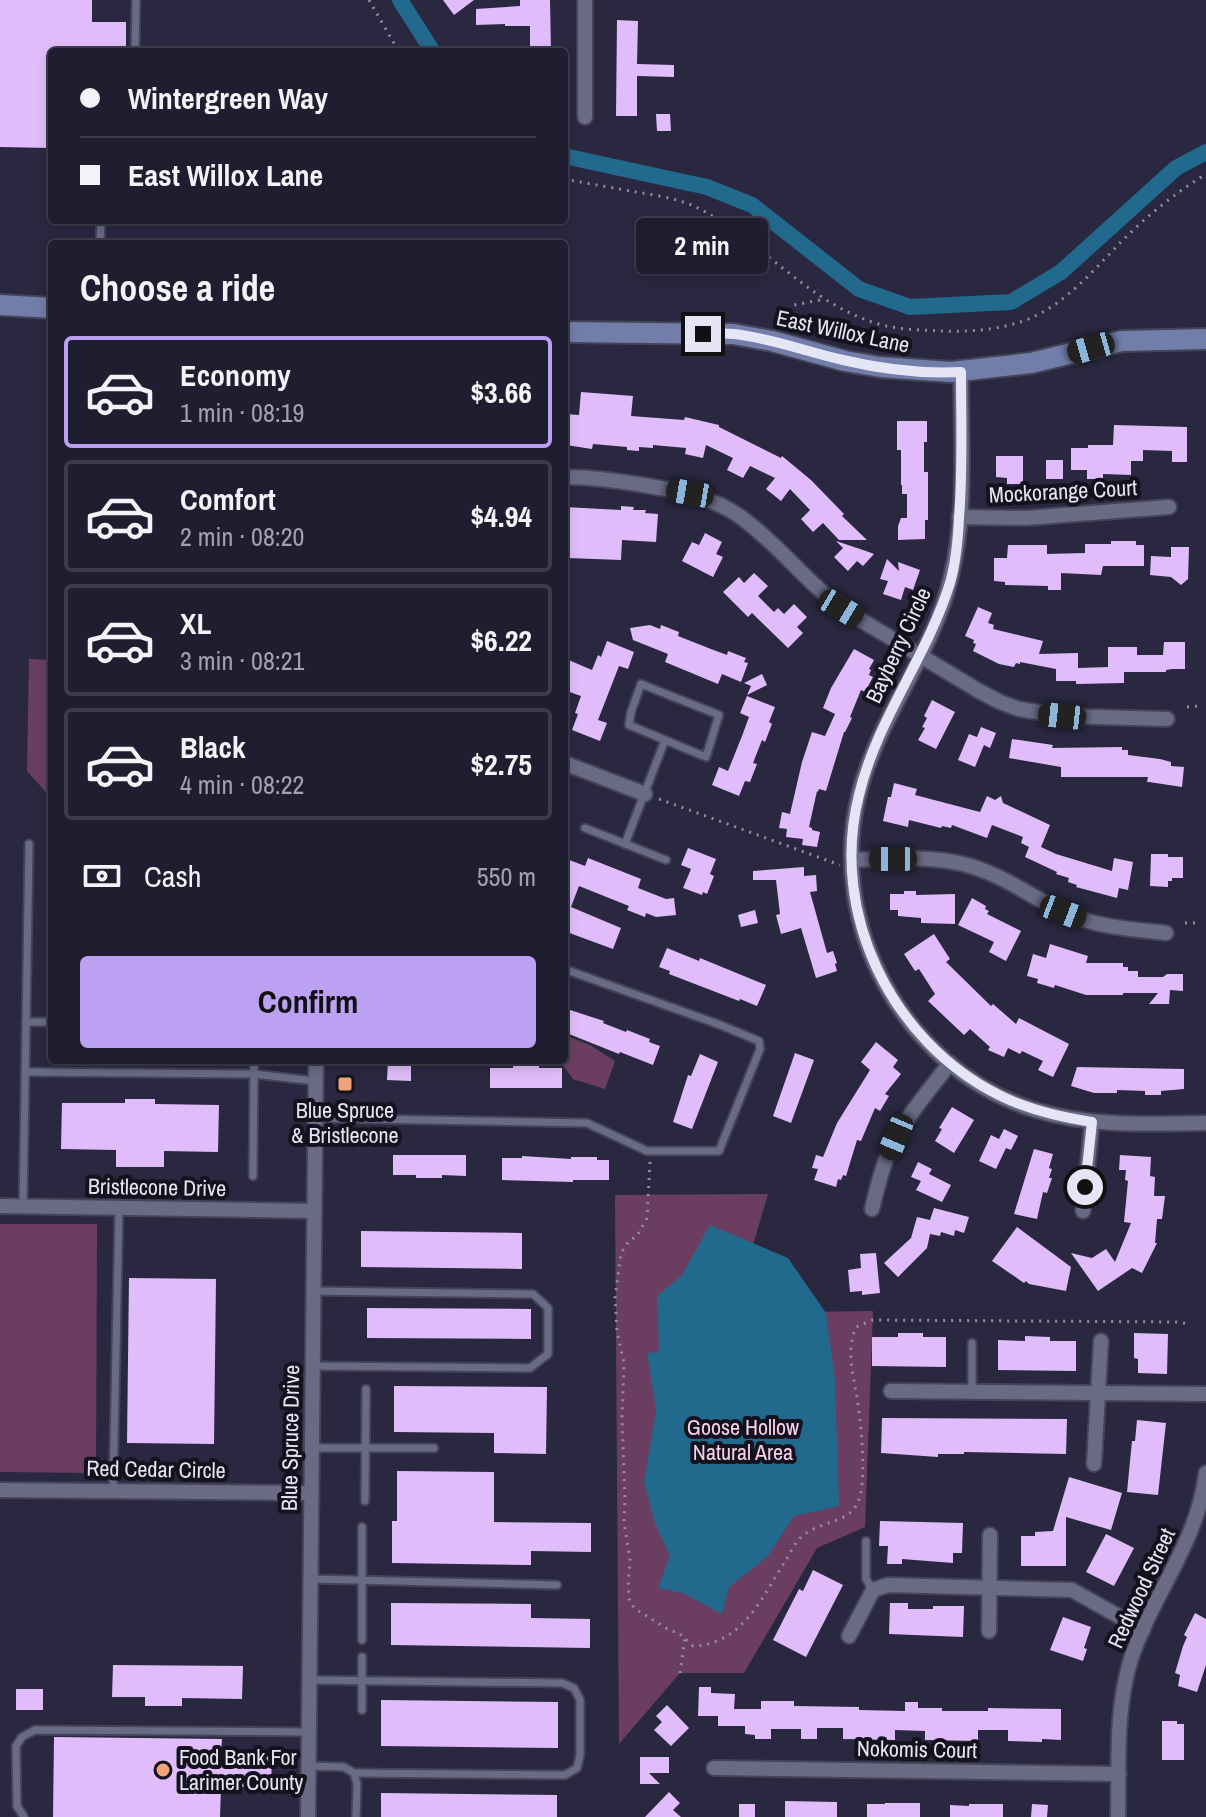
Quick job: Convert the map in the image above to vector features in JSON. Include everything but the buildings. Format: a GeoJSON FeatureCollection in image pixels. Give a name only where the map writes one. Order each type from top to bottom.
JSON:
{"type":"FeatureCollection","features":[{"type":"Feature","properties":{"kind":"main road"},"geometry":{"type":"LineString","coordinates":[[0,305],[48,308]]}},
{"type":"Feature","properties":{"kind":"main road","name":"East Willox Lane"},"geometry":{"type":"LineString","coordinates":[[568,332],[733,334],[880,367],[961,372],[1031,363],[1122,341],[1206,339]]}},
{"type":"Feature","properties":{"kind":"street"},"geometry":{"type":"LineString","coordinates":[[585,0],[585,117]]}},
{"type":"Feature","properties":{"kind":"street","name":"Bayberry Circle"},"geometry":{"type":"LineString","coordinates":[[961,372],[959,517],[957,551],[950,582],[920,655],[867,765],[858,797],[852,864],[858,916],[865,941],[894,1001],[914,1028],[962,1073],[998,1095],[1059,1117],[1092,1122],[1206,1123]]}},
{"type":"Feature","properties":{"kind":"street"},"geometry":{"type":"LineString","coordinates":[[568,477],[601,478],[690,493],[726,507],[761,533],[833,601],[1000,702],[1019,709],[1062,716],[1167,719]]}},
{"type":"Feature","properties":{"kind":"street","name":"Mockorange Court"},"geometry":{"type":"LineString","coordinates":[[959,517],[1026,518],[1169,507]]}},
{"type":"Feature","properties":{"kind":"street"},"geometry":{"type":"LineString","coordinates":[[568,765],[645,794]]}},
{"type":"Feature","properties":{"kind":"street"},"geometry":{"type":"LineString","coordinates":[[852,864],[919,859],[962,863],[997,876],[1063,912],[1087,921],[1109,927],[1166,933]]}},
{"type":"Feature","properties":{"kind":"street"},"geometry":{"type":"LineString","coordinates":[[872,1209],[882,1170],[896,1137],[950,1063]]}},
{"type":"Feature","properties":{"kind":"street","name":"Blue Spruce Drive"},"geometry":{"type":"LineString","coordinates":[[308,1817],[316,1064]]}},
{"type":"Feature","properties":{"kind":"street"},"geometry":{"type":"LineString","coordinates":[[1083,1211],[1092,1122]]}},
{"type":"Feature","properties":{"kind":"street","name":"Bristlecone Drive"},"geometry":{"type":"LineString","coordinates":[[0,1206],[314,1211]]}},
{"type":"Feature","properties":{"kind":"street"},"geometry":{"type":"LineString","coordinates":[[1094,1464],[1101,1341]]}},
{"type":"Feature","properties":{"kind":"street"},"geometry":{"type":"LineString","coordinates":[[891,1391],[1206,1394]]}},
{"type":"Feature","properties":{"kind":"street","name":"Redwood Street"},"geometry":{"type":"LineString","coordinates":[[1118,1817],[1120,1715],[1131,1660],[1191,1531],[1206,1473]]}},
{"type":"Feature","properties":{"kind":"street","name":"Red Cedar Circle"},"geometry":{"type":"LineString","coordinates":[[0,1490],[311,1493]]}},
{"type":"Feature","properties":{"kind":"street"},"geometry":{"type":"LineString","coordinates":[[989,1631],[990,1535]]}},
{"type":"Feature","properties":{"kind":"street"},"geometry":{"type":"LineString","coordinates":[[849,1636],[873,1590],[888,1585],[1072,1590],[1143,1630]]}},
{"type":"Feature","properties":{"kind":"street","name":"Nokomis Court"},"geometry":{"type":"LineString","coordinates":[[714,1768],[1119,1774]]}},
{"type":"Feature","properties":{"kind":"lane"},"geometry":{"type":"LineString","coordinates":[[135,48],[136,0]]}},
{"type":"Feature","properties":{"kind":"lane"},"geometry":{"type":"LineString","coordinates":[[641,684],[719,715],[706,757],[665,740],[629,725],[641,684]]}},
{"type":"Feature","properties":{"kind":"lane"},"geometry":{"type":"LineString","coordinates":[[625,844],[665,740]]}},
{"type":"Feature","properties":{"kind":"lane"},"geometry":{"type":"LineString","coordinates":[[585,828],[666,860]]}},
{"type":"Feature","properties":{"kind":"lane"},"geometry":{"type":"LineString","coordinates":[[23,1207],[29,844]]}},
{"type":"Feature","properties":{"kind":"lane"},"geometry":{"type":"LineString","coordinates":[[315,1118],[587,1123],[647,1151],[719,1151],[760,1049],[759,1041],[568,970]]}},
{"type":"Feature","properties":{"kind":"lane"},"geometry":{"type":"LineString","coordinates":[[26,1022],[48,1022]]}},
{"type":"Feature","properties":{"kind":"lane"},"geometry":{"type":"LineString","coordinates":[[253,1176],[254,1064]]}},
{"type":"Feature","properties":{"kind":"lane"},"geometry":{"type":"LineString","coordinates":[[25,1072],[254,1074],[316,1081]]}},
{"type":"Feature","properties":{"kind":"lane"},"geometry":{"type":"LineString","coordinates":[[113,1491],[119,1208]]}},
{"type":"Feature","properties":{"kind":"lane"},"geometry":{"type":"LineString","coordinates":[[313,1291],[533,1294],[548,1308],[548,1354],[530,1368],[313,1366]]}},
{"type":"Feature","properties":{"kind":"lane"},"geometry":{"type":"LineString","coordinates":[[972,1343],[972,1392]]}},
{"type":"Feature","properties":{"kind":"lane"},"geometry":{"type":"LineString","coordinates":[[365,1501],[366,1389]]}},
{"type":"Feature","properties":{"kind":"lane"},"geometry":{"type":"LineString","coordinates":[[312,1448],[434,1448]]}},
{"type":"Feature","properties":{"kind":"lane"},"geometry":{"type":"LineString","coordinates":[[362,1527],[362,1640]]}},
{"type":"Feature","properties":{"kind":"lane"},"geometry":{"type":"LineString","coordinates":[[866,1541],[866,1579],[873,1590]]}},
{"type":"Feature","properties":{"kind":"lane"},"geometry":{"type":"LineString","coordinates":[[310,1579],[557,1585]]}},
{"type":"Feature","properties":{"kind":"lane"},"geometry":{"type":"LineString","coordinates":[[362,1657],[362,1710]]}},
{"type":"Feature","properties":{"kind":"lane"},"geometry":{"type":"LineString","coordinates":[[308,1766],[344,1767],[354,1773],[565,1775],[577,1768],[580,1755],[580,1700],[574,1688],[562,1683],[309,1680]]}},
{"type":"Feature","properties":{"kind":"lane"},"geometry":{"type":"LineString","coordinates":[[24,1817],[17,1806],[16,1746],[22,1737],[35,1730],[309,1732]]}},
{"type":"Feature","properties":{"kind":"lane"},"geometry":{"type":"LineString","coordinates":[[354,1773],[357,1784],[356,1817]]}},
{"type":"Feature","properties":{"kind":"path"},"geometry":{"type":"LineString","coordinates":[[369,0],[397,48]]}},
{"type":"Feature","properties":{"kind":"path"},"geometry":{"type":"LineString","coordinates":[[568,180],[675,199],[698,208],[728,226],[825,299],[872,322],[909,330],[958,332],[992,329],[1035,316],[1068,294],[1128,235],[1188,185],[1206,174]]}},
{"type":"Feature","properties":{"kind":"path"},"geometry":{"type":"LineString","coordinates":[[772,341],[781,321],[794,305],[825,299]]}},
{"type":"Feature","properties":{"kind":"path"},"geometry":{"type":"LineString","coordinates":[[1187,707],[1199,706]]}},
{"type":"Feature","properties":{"kind":"path"},"geometry":{"type":"LineString","coordinates":[[645,794],[852,864]]}},
{"type":"Feature","properties":{"kind":"path"},"geometry":{"type":"LineString","coordinates":[[1185,923],[1196,923]]}},
{"type":"Feature","properties":{"kind":"path"},"geometry":{"type":"LineString","coordinates":[[650,1162],[647,1218],[637,1236],[621,1253],[615,1298],[617,1332],[624,1363],[624,1522],[630,1560],[629,1599],[634,1608],[693,1646],[708,1646],[735,1633],[753,1612],[798,1540],[811,1530],[847,1517],[856,1510],[863,1481],[858,1402],[850,1357],[851,1338],[856,1327],[873,1320],[1190,1324]]}},
{"type":"Feature","properties":{"kind":"path"},"geometry":{"type":"LineString","coordinates":[[680,1673],[685,1638]]}},
{"type":"Feature","properties":{"kind":"green space"},"geometry":{"type":"Polygon","coordinates":[[[29,659],[48,660],[48,795],[27,771],[29,659]]]}},
{"type":"Feature","properties":{"kind":"green space"},"geometry":{"type":"Polygon","coordinates":[[[568,1037],[590,1045],[615,1061],[605,1089],[573,1079],[562,1064],[568,1064],[568,1037]]]}},
{"type":"Feature","properties":{"kind":"green space","name":"Goose Hollow Natural Area"},"geometry":{"type":"Polygon","coordinates":[[[768,1194],[733,1313],[873,1311],[865,1527],[817,1548],[744,1673],[680,1673],[619,1744],[615,1195],[768,1194]]]}},
{"type":"Feature","properties":{"kind":"green space"},"geometry":{"type":"Polygon","coordinates":[[[0,1224],[97,1224],[96,1473],[0,1472],[0,1224]]]}},
{"type":"Feature","properties":{"kind":"water"},"geometry":{"type":"Polygon","coordinates":[[[710,1225],[788,1258],[826,1313],[835,1380],[839,1506],[794,1516],[768,1556],[729,1587],[722,1614],[683,1593],[658,1588],[670,1556],[655,1523],[644,1482],[656,1410],[647,1353],[659,1352],[657,1296],[682,1275],[710,1225]]]}},
{"type":"Feature","properties":{"kind":"waterway"},"geometry":{"type":"LineString","coordinates":[[400,0],[430,48]]}},
{"type":"Feature","properties":{"kind":"waterway"},"geometry":{"type":"LineString","coordinates":[[568,157],[707,187],[752,205],[859,289],[910,307],[1011,302],[1061,272],[1176,168],[1206,152]]}},
{"type":"Feature","properties":{"kind":"place","name":"Blue Spruce & Bristlecone"},"geometry":{"type":"Point","coordinates":[345,1084]}},
{"type":"Feature","properties":{"kind":"place","name":"Food Bank For Larimer County"},"geometry":{"type":"Point","coordinates":[163,1770]}},
{"type":"Feature","properties":{"kind":"route"},"geometry":{"type":"LineString","coordinates":[[703,334],[733,334],[762,339],[880,367],[961,372],[961,497],[957,551],[941,608],[867,765],[854,821],[852,865],[855,903],[865,941],[878,972],[894,1001],[929,1045],[962,1073],[998,1095],[1059,1117],[1092,1122],[1085,1187]]}}]}
